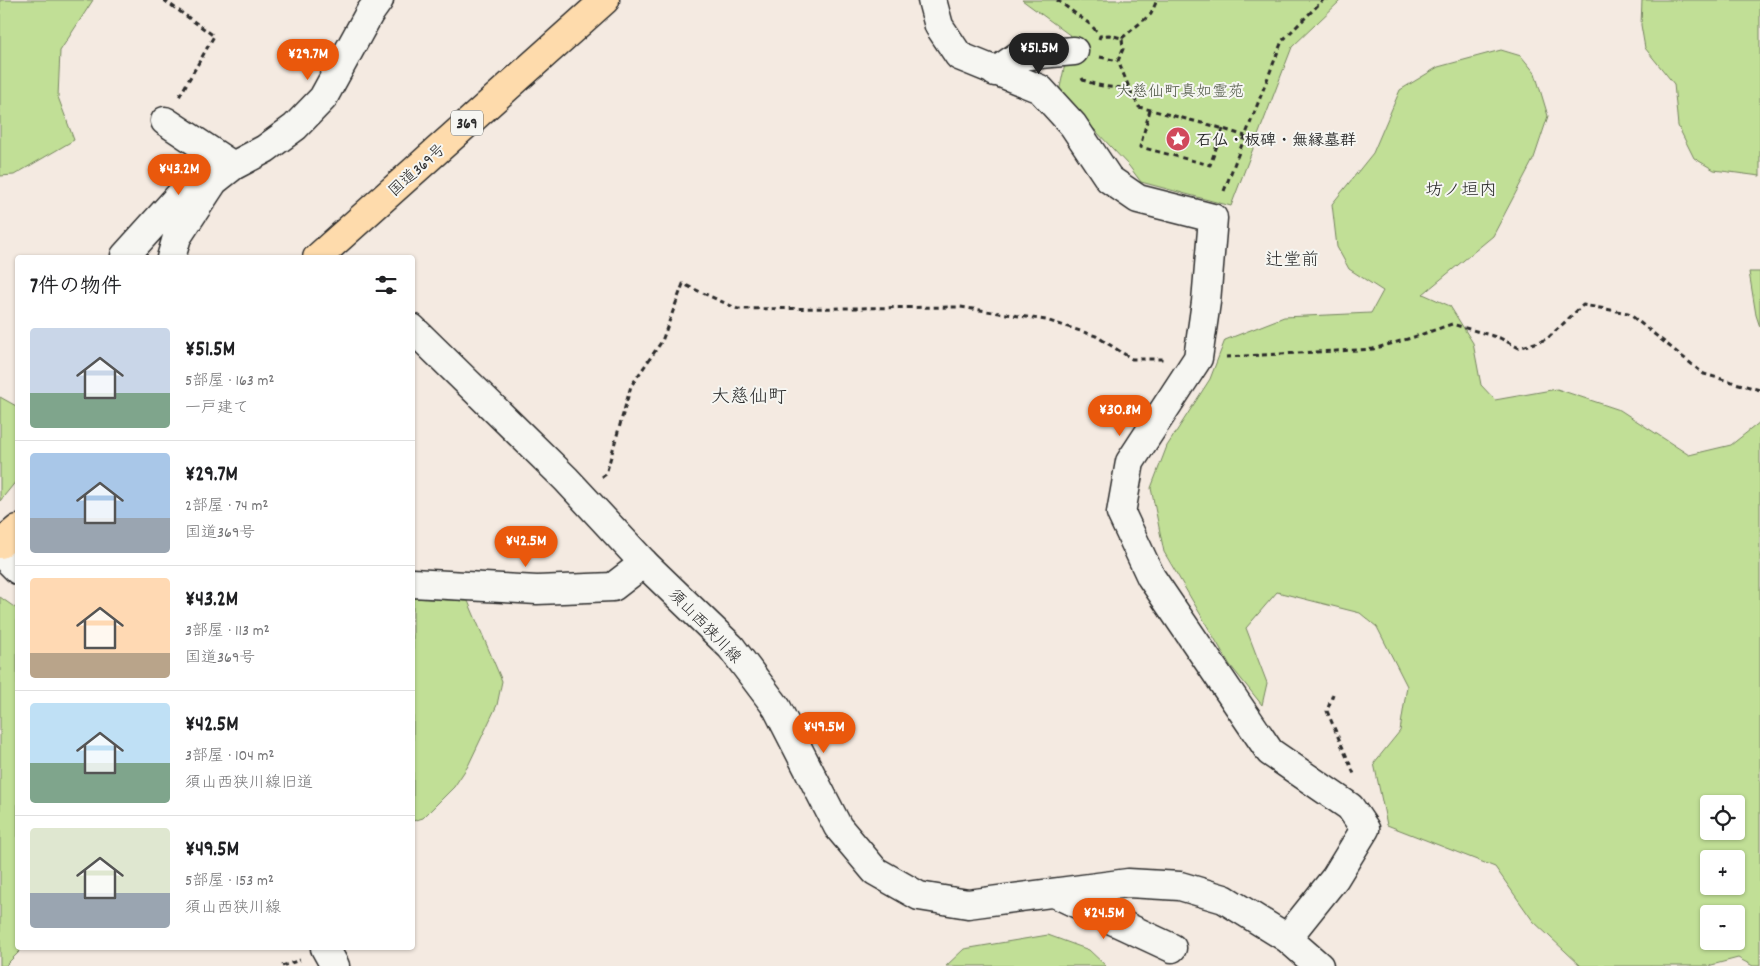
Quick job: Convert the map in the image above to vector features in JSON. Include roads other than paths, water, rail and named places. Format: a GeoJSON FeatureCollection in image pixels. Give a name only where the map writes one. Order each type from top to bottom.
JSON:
{"type":"FeatureCollection","features":[{"type":"Feature","properties":{"kind":"highway","name":"国道369号"},"geometry":{"type":"LineString","coordinates":[[329,254],[605,0]]}},
{"type":"Feature","properties":{"kind":"highway"},"geometry":{"type":"LineString","coordinates":[[0,544],[15,532]]}},
{"type":"Feature","properties":{"kind":"street"},"geometry":{"type":"LineString","coordinates":[[126,255],[190,184],[223,173],[265,149],[295,127],[323,98],[369,14],[380,0]]}},
{"type":"Feature","properties":{"kind":"street"},"geometry":{"type":"LineString","coordinates":[[932,0],[939,26],[959,56],[1040,89],[1073,125],[1109,179],[1138,200],[1214,218],[1206,302],[1198,358],[1130,462],[1121,513],[1151,577],[1270,752],[1350,808],[1365,829],[1335,878],[1287,938]]}},
{"type":"Feature","properties":{"kind":"street"},"geometry":{"type":"LineString","coordinates":[[995,72],[1018,56],[1085,50]]}},
{"type":"Feature","properties":{"kind":"street"},"geometry":{"type":"LineString","coordinates":[[165,121],[223,173]]}},
{"type":"Feature","properties":{"kind":"street"},"geometry":{"type":"LineString","coordinates":[[172,255],[177,237],[223,173]]}},
{"type":"Feature","properties":{"kind":"street","name":"須山西狭川線"},"geometry":{"type":"LineString","coordinates":[[415,331],[559,472],[644,563],[731,647],[777,708],[838,827],[875,872],[919,896],[968,904],[1128,883],[1180,886],[1224,898],[1287,938],[1319,966]]}},
{"type":"Feature","properties":{"kind":"street"},"geometry":{"type":"LineString","coordinates":[[0,552],[15,567]]}},
{"type":"Feature","properties":{"kind":"street"},"geometry":{"type":"LineString","coordinates":[[415,583],[537,590],[613,587],[644,563]]}},
{"type":"Feature","properties":{"kind":"street"},"geometry":{"type":"LineString","coordinates":[[1054,893],[1172,948]]}},
{"type":"Feature","properties":{"kind":"street"},"geometry":{"type":"LineString","coordinates":[[326,950],[335,966]]}},
{"type":"Feature","properties":{"kind":"place","name":"石仏・板碑・無縁墓群"},"geometry":{"type":"Point","coordinates":[1178,139]}},
{"type":"Feature","properties":{"kind":"district","name":"坊ノ垣内"},"geometry":{"type":"Point","coordinates":[1461,189]}},
{"type":"Feature","properties":{"kind":"district","name":"辻堂前"},"geometry":{"type":"Point","coordinates":[1292,259]}},
{"type":"Feature","properties":{"kind":"district","name":"大慈仙町"},"geometry":{"type":"Point","coordinates":[749,395]}},
{"type":"Feature","properties":{"kind":"park label","name":"大慈仙町真如霊苑"},"geometry":{"type":"Point","coordinates":[1180,90]}}]}
